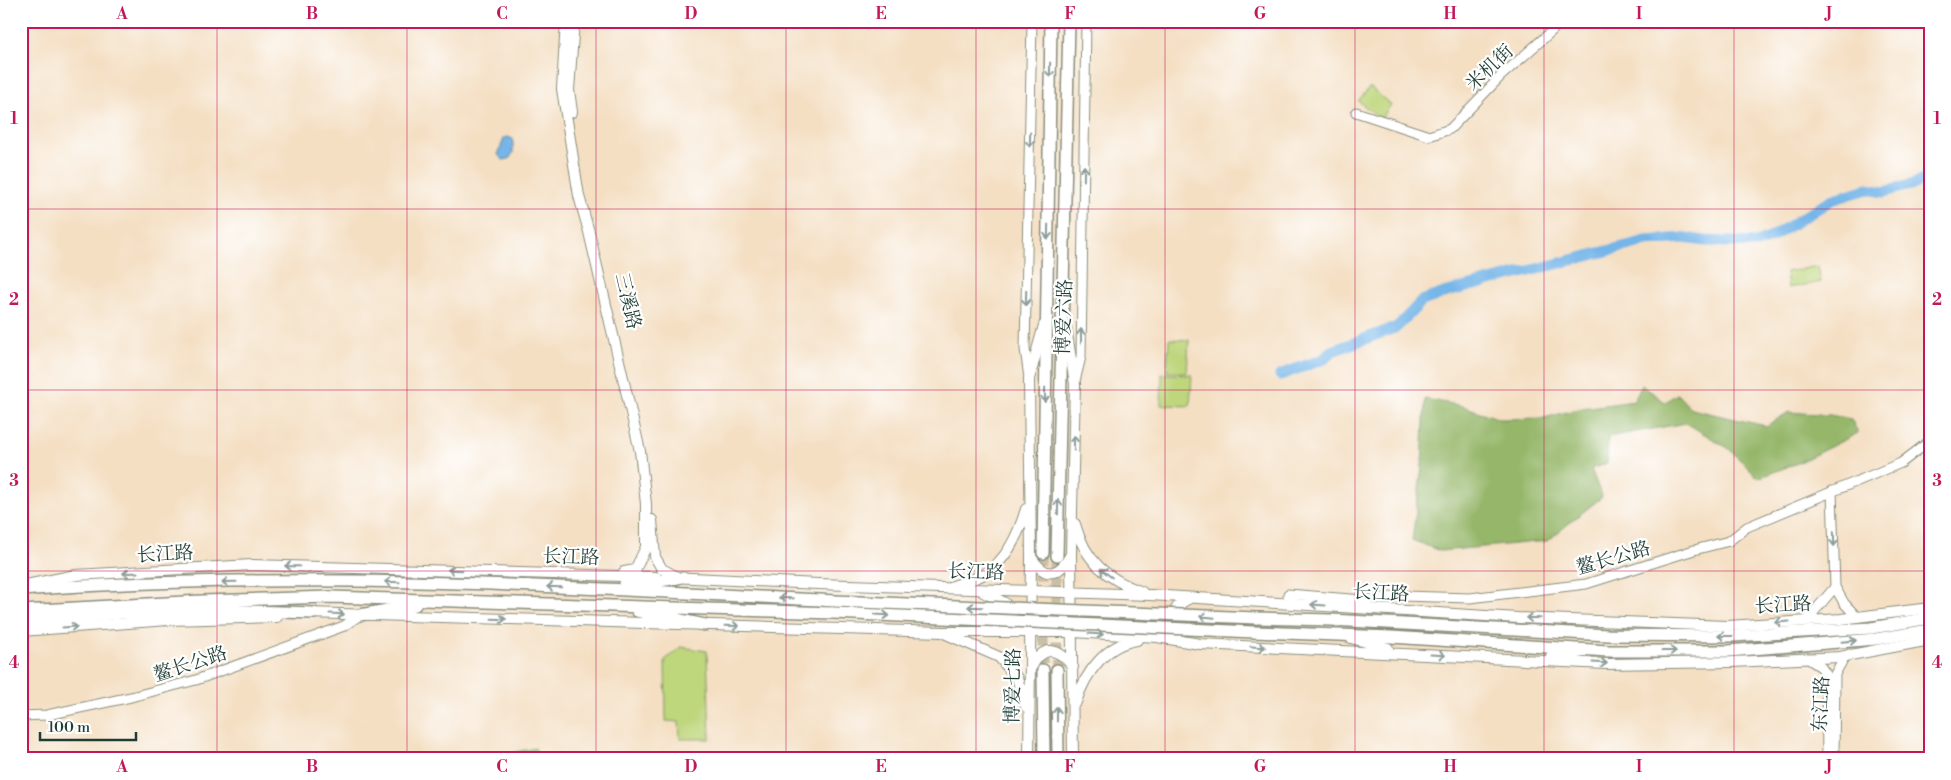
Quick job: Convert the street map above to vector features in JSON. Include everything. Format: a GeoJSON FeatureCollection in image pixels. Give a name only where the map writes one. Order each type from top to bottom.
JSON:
{"type":"FeatureCollection","features":[{"type":"Feature","properties":{"kind":"highway","name":"博爱六路"},"geometry":{"type":"LineString","coordinates":[[1043,553],[1051,21]]}},
{"type":"Feature","properties":{"kind":"highway","name":"博爱六路"},"geometry":{"type":"LineString","coordinates":[[1057,556],[1068,21]]}},
{"type":"Feature","properties":{"kind":"highway"},"geometry":{"type":"LineString","coordinates":[[584,588],[594,584],[659,581],[678,578]]}},
{"type":"Feature","properties":{"kind":"highway","name":"长江路"},"geometry":{"type":"LineString","coordinates":[[21,590],[130,583],[331,580],[584,588],[835,601],[1331,620],[1602,635],[1732,636],[1872,628],[1930,618]]}},
{"type":"Feature","properties":{"kind":"highway"},"geometry":{"type":"LineString","coordinates":[[21,611],[202,601],[331,597],[833,613],[1340,635],[1593,650],[1728,651],[1876,639],[1930,630]]}},
{"type":"Feature","properties":{"kind":"highway"},"geometry":{"type":"LineString","coordinates":[[360,615],[435,601]]}},
{"type":"Feature","properties":{"kind":"highway"},"geometry":{"type":"LineString","coordinates":[[624,606],[644,613],[705,626]]}},
{"type":"Feature","properties":{"kind":"highway"},"geometry":{"type":"LineString","coordinates":[[21,622],[122,613],[215,610],[314,613]]}},
{"type":"Feature","properties":{"kind":"highway","name":"博爱七路"},"geometry":{"type":"LineString","coordinates":[[1043,670],[1044,759]]}},
{"type":"Feature","properties":{"kind":"highway"},"geometry":{"type":"LineString","coordinates":[[1057,670],[1058,759]]}},
{"type":"Feature","properties":{"kind":"main road","name":"三溪路"},"geometry":{"type":"LineString","coordinates":[[566,21],[562,90],[579,196],[590,232],[640,451],[646,504],[646,546],[641,559],[635,570],[608,574]]}},
{"type":"Feature","properties":{"kind":"main road","name":"三溪路"},"geometry":{"type":"LineString","coordinates":[[574,21],[569,90],[585,195],[595,229],[645,449],[652,503],[655,558],[662,569],[678,578]]}},
{"type":"Feature","properties":{"kind":"main road"},"geometry":{"type":"LineString","coordinates":[[1062,309],[1075,384]]}},
{"type":"Feature","properties":{"kind":"main road"},"geometry":{"type":"LineString","coordinates":[[1029,379],[1047,314]]}},
{"type":"Feature","properties":{"kind":"main road","name":"博爱六路"},"geometry":{"type":"LineString","coordinates":[[1029,379],[1030,613]]}},
{"type":"Feature","properties":{"kind":"main road","name":"博爱六路"},"geometry":{"type":"LineString","coordinates":[[1073,632],[1071,554],[1075,384]]}},
{"type":"Feature","properties":{"kind":"main road"},"geometry":{"type":"LineString","coordinates":[[950,588],[986,573],[1003,558],[1020,530],[1030,496]]}},
{"type":"Feature","properties":{"kind":"main road"},"geometry":{"type":"LineString","coordinates":[[1072,510],[1079,538],[1091,559],[1104,574],[1128,587],[1150,595]]}},
{"type":"Feature","properties":{"kind":"main road"},"geometry":{"type":"LineString","coordinates":[[1030,556],[1038,568],[1049,572],[1059,570],[1066,564],[1071,554]]}},
{"type":"Feature","properties":{"kind":"main road","name":"长江路"},"geometry":{"type":"LineString","coordinates":[[21,586],[76,575],[252,566],[608,574],[1150,595],[1556,619],[1727,626],[1857,617],[1930,608]]}},
{"type":"Feature","properties":{"kind":"main road"},"geometry":{"type":"LineString","coordinates":[[971,632],[1002,626],[1008,612],[1005,603],[976,589]]}},
{"type":"Feature","properties":{"kind":"main road"},"geometry":{"type":"LineString","coordinates":[[1188,642],[1175,629],[1176,610],[1179,604],[1191,598]]}},
{"type":"Feature","properties":{"kind":"main road"},"geometry":{"type":"LineString","coordinates":[[21,631],[168,620],[314,613],[943,632],[1073,632],[1157,637],[1200,644],[1606,664],[1732,662],[1819,658],[1844,656],[1930,640]]}},
{"type":"Feature","properties":{"kind":"main road","name":"博爱七路"},"geometry":{"type":"LineString","coordinates":[[1029,759],[1030,613]]}},
{"type":"Feature","properties":{"kind":"main road"},"geometry":{"type":"LineString","coordinates":[[1384,623],[1449,613]]}},
{"type":"Feature","properties":{"kind":"main road"},"geometry":{"type":"LineString","coordinates":[[1556,619],[1602,635]]}},
{"type":"Feature","properties":{"kind":"main road"},"geometry":{"type":"LineString","coordinates":[[943,632],[999,657],[1017,678],[1029,717]]}},
{"type":"Feature","properties":{"kind":"main road"},"geometry":{"type":"LineString","coordinates":[[1073,632],[1073,759]]}},
{"type":"Feature","properties":{"kind":"main road"},"geometry":{"type":"LineString","coordinates":[[1340,635],[1404,653]]}},
{"type":"Feature","properties":{"kind":"main road"},"geometry":{"type":"LineString","coordinates":[[1072,715],[1079,692],[1092,669],[1111,649],[1125,642],[1157,637]]}},
{"type":"Feature","properties":{"kind":"main road"},"geometry":{"type":"LineString","coordinates":[[1520,659],[1593,650]]}},
{"type":"Feature","properties":{"kind":"main road"},"geometry":{"type":"LineString","coordinates":[[1030,671],[1037,657],[1045,652],[1056,652],[1066,657],[1073,667]]}},
{"type":"Feature","properties":{"kind":"street","name":"博爱六路"},"geometry":{"type":"LineString","coordinates":[[1029,379],[1025,348],[1032,21]]}},
{"type":"Feature","properties":{"kind":"street","name":"博爱六路"},"geometry":{"type":"LineString","coordinates":[[1075,384],[1081,357],[1086,21]]}},
{"type":"Feature","properties":{"kind":"street","name":"米机街"},"geometry":{"type":"LineString","coordinates":[[1356,112],[1429,136],[1450,129],[1501,76],[1554,26]]}},
{"type":"Feature","properties":{"kind":"street","name":"鳌长公路"},"geometry":{"type":"LineString","coordinates":[[1288,604],[1288,594],[1363,600],[1403,596],[1470,598],[1586,584],[1729,541],[1746,527],[1901,463],[1930,441]]}},
{"type":"Feature","properties":{"kind":"street"},"geometry":{"type":"LineString","coordinates":[[1832,491],[1835,587],[1844,603],[1857,617]]}},
{"type":"Feature","properties":{"kind":"street"},"geometry":{"type":"LineString","coordinates":[[1807,620],[1835,587]]}},
{"type":"Feature","properties":{"kind":"street","name":"鳌长公路"},"geometry":{"type":"LineString","coordinates":[[21,716],[46,715],[131,698],[196,680],[344,626],[360,615]]}},
{"type":"Feature","properties":{"kind":"street","name":"东江路"},"geometry":{"type":"LineString","coordinates":[[1834,759],[1835,674],[1844,656]]}},
{"type":"Feature","properties":{"kind":"street","name":"东江路"},"geometry":{"type":"LineString","coordinates":[[1807,658],[1821,667],[1826,674],[1827,759]]}},
{"type":"Feature","properties":{"kind":"green space"},"geometry":{"type":"Polygon","coordinates":[[[1370,87],[1391,105],[1381,119],[1358,101],[1370,87]]]}},
{"type":"Feature","properties":{"kind":"green space"},"geometry":{"type":"Polygon","coordinates":[[[1818,266],[1821,282],[1788,288],[1786,272],[1818,266]]]}},
{"type":"Feature","properties":{"kind":"green space"},"geometry":{"type":"Polygon","coordinates":[[[1169,339],[1189,340],[1187,373],[1167,372],[1169,339]]]}},
{"type":"Feature","properties":{"kind":"green space"},"geometry":{"type":"Polygon","coordinates":[[[1162,374],[1192,375],[1190,406],[1161,405],[1162,374]]]}},
{"type":"Feature","properties":{"kind":"green space"},"geometry":{"type":"Polygon","coordinates":[[[1642,385],[1665,402],[1677,394],[1691,409],[1766,426],[1789,412],[1830,415],[1851,419],[1858,433],[1800,462],[1758,478],[1728,448],[1686,423],[1608,437],[1607,463],[1591,469],[1602,497],[1547,541],[1440,551],[1412,540],[1422,467],[1425,399],[1463,406],[1500,419],[1544,418],[1582,408],[1634,401],[1642,385]]]}},
{"type":"Feature","properties":{"kind":"green space"},"geometry":{"type":"Polygon","coordinates":[[[681,647],[707,651],[710,739],[680,739],[679,722],[666,721],[665,660],[681,647]]]}},
{"type":"Feature","properties":{"kind":"green space"},"geometry":{"type":"Polygon","coordinates":[[[535,748],[540,759],[483,759],[535,748]]]}},
{"type":"Feature","properties":{"kind":"water"},"geometry":{"type":"Polygon","coordinates":[[[504,138],[513,139],[513,153],[509,159],[503,160],[498,155],[504,138]]]}},
{"type":"Feature","properties":{"kind":"waterway"},"geometry":{"type":"LineString","coordinates":[[1280,375],[1324,359],[1332,351],[1397,327],[1422,301],[1447,292],[1646,241],[1684,238],[1705,241],[1756,243],[1770,238],[1831,200],[1867,189],[1884,192],[1914,184],[1930,177]]}},
{"type":"Feature","properties":{"kind":"tunnel"},"geometry":{"type":"LineString","coordinates":[[1043,553],[1043,670]]}},
{"type":"Feature","properties":{"kind":"tunnel"},"geometry":{"type":"LineString","coordinates":[[1057,556],[1057,670]]}}]}
